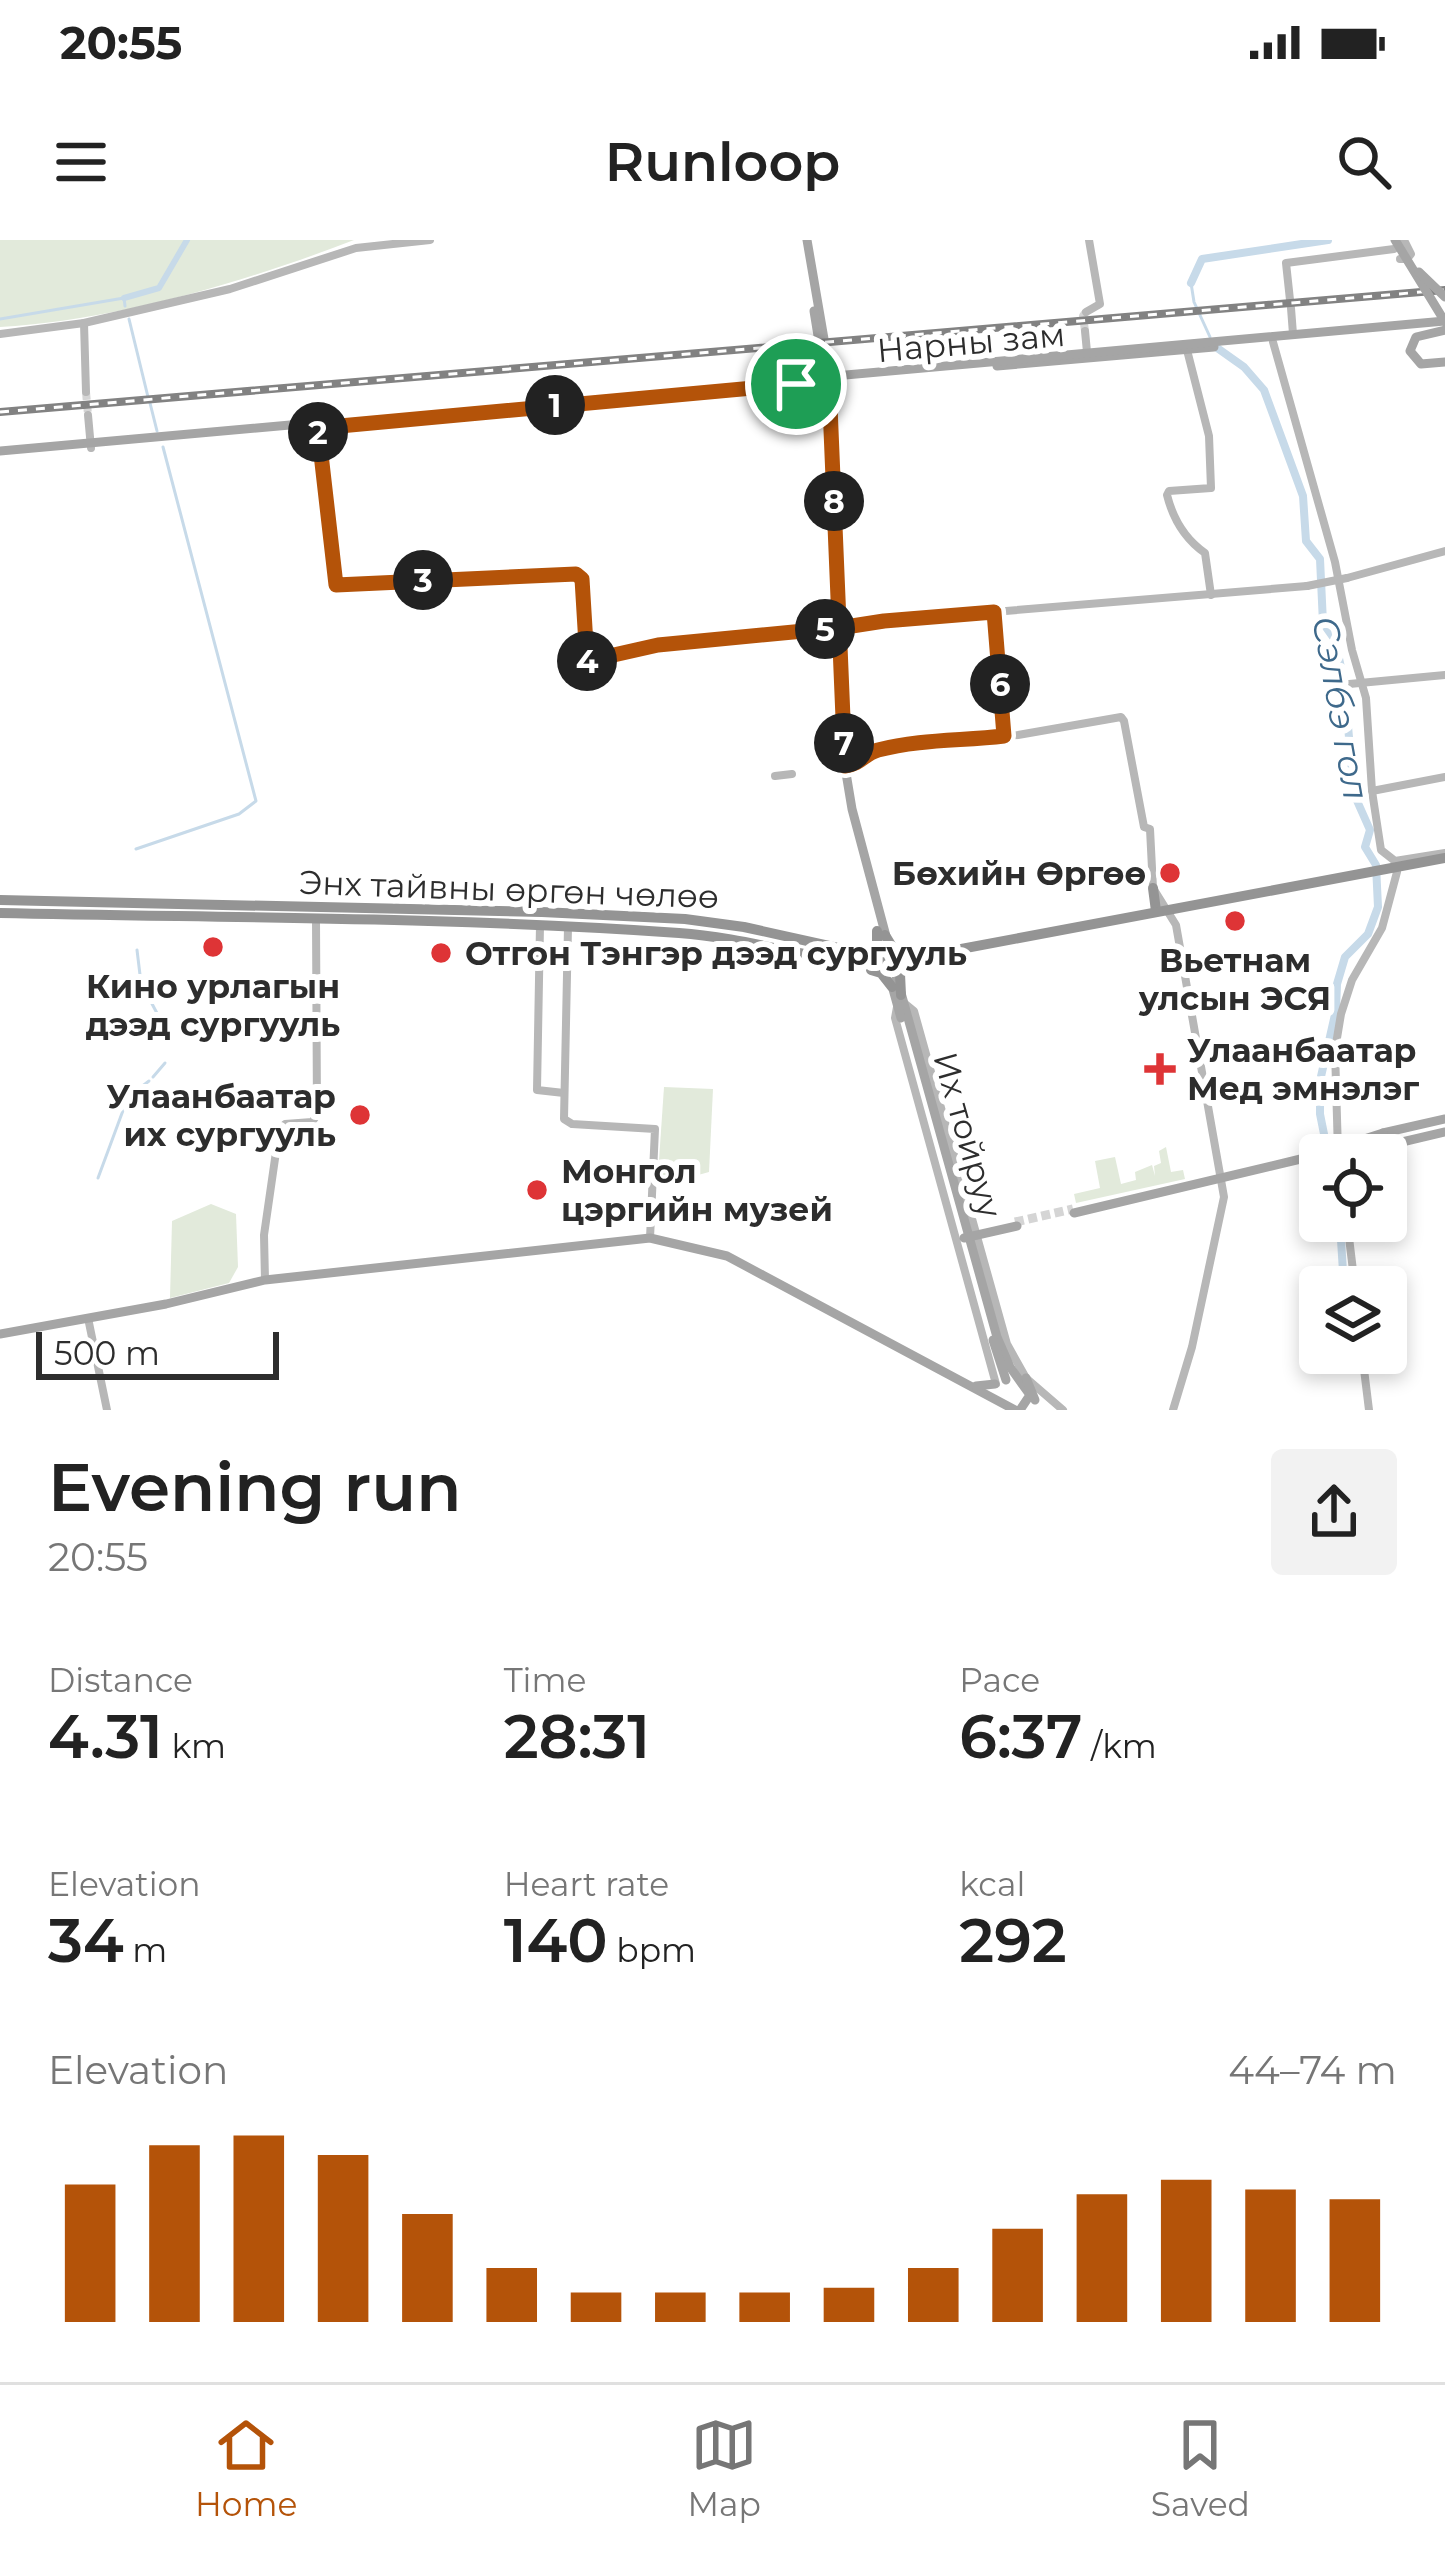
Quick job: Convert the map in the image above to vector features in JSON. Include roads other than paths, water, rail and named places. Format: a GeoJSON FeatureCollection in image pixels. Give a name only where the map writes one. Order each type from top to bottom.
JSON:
{"type":"FeatureCollection","features":[{"type":"Feature","properties":{"kind":"highway"},"geometry":{"type":"LineString","coordinates":[[1389,872],[1445,858]]}},
{"type":"Feature","properties":{"kind":"highway","name":"Энх тайвны өргөн чөлөө"},"geometry":{"type":"LineString","coordinates":[[889,964],[1389,872]]}},
{"type":"Feature","properties":{"kind":"highway"},"geometry":{"type":"LineString","coordinates":[[1153,888],[1166,912]]}},
{"type":"Feature","properties":{"kind":"highway","name":"Энх тайвны өргөн чөлөө"},"geometry":{"type":"LineString","coordinates":[[0,900],[384,915],[685,919],[776,933],[788,943]]}},
{"type":"Feature","properties":{"kind":"highway","name":"Энх тайвны өргөн чөлөө"},"geometry":{"type":"LineString","coordinates":[[515,918],[540,925],[712,935],[769,946],[788,943],[910,965],[1166,912]]}},
{"type":"Feature","properties":{"kind":"highway","name":"Энх тайвны өргөн чөлөө"},"geometry":{"type":"LineString","coordinates":[[0,914],[316,920],[384,915]]}},
{"type":"Feature","properties":{"kind":"highway"},"geometry":{"type":"LineString","coordinates":[[769,946],[780,941],[776,933]]}},
{"type":"Feature","properties":{"kind":"highway"},"geometry":{"type":"LineString","coordinates":[[881,933],[899,955],[927,957]]}},
{"type":"Feature","properties":{"kind":"highway"},"geometry":{"type":"LineString","coordinates":[[858,959],[877,951],[881,933]]}},
{"type":"Feature","properties":{"kind":"highway"},"geometry":{"type":"LineString","coordinates":[[858,959],[881,973],[898,997]]}},
{"type":"Feature","properties":{"kind":"highway"},"geometry":{"type":"LineString","coordinates":[[898,997],[900,974],[910,965]]}},
{"type":"Feature","properties":{"kind":"main road"},"geometry":{"type":"LineString","coordinates":[[805,240],[824,332],[845,766],[870,891]]}},
{"type":"Feature","properties":{"kind":"main road"},"geometry":{"type":"LineString","coordinates":[[805,240],[826,379]]}},
{"type":"Feature","properties":{"kind":"main road"},"geometry":{"type":"LineString","coordinates":[[1395,247],[1445,298]]}},
{"type":"Feature","properties":{"kind":"main road"},"geometry":{"type":"LineString","coordinates":[[1395,247],[1439,325],[1412,342],[1412,356],[1421,364],[1445,362]]}},
{"type":"Feature","properties":{"kind":"main road","name":"Нарны зам"},"geometry":{"type":"LineString","coordinates":[[1227,343],[1439,325]]}},
{"type":"Feature","properties":{"kind":"main road","name":"Нарны зам"},"geometry":{"type":"LineString","coordinates":[[0,454],[1342,333]]}},
{"type":"Feature","properties":{"kind":"main road","name":"Нарны зам"},"geometry":{"type":"LineString","coordinates":[[964,366],[1089,351],[1200,346]]}},
{"type":"Feature","properties":{"kind":"main road","name":"Нарны зам"},"geometry":{"type":"LineString","coordinates":[[91,446],[673,392]]}},
{"type":"Feature","properties":{"kind":"main road"},"geometry":{"type":"LineString","coordinates":[[838,627],[843,784],[870,891]]}},
{"type":"Feature","properties":{"kind":"main road","name":"Их тойруу"},"geometry":{"type":"LineString","coordinates":[[870,891],[997,1337],[1024,1382]]}},
{"type":"Feature","properties":{"kind":"main road"},"geometry":{"type":"LineString","coordinates":[[1401,1134],[1445,1119]]}},
{"type":"Feature","properties":{"kind":"main road"},"geometry":{"type":"LineString","coordinates":[[1407,1141],[1445,1132]]}},
{"type":"Feature","properties":{"kind":"main road"},"geometry":{"type":"LineString","coordinates":[[1074,1211],[1299,1159]]}},
{"type":"Feature","properties":{"kind":"main road"},"geometry":{"type":"LineString","coordinates":[[969,1235],[1016,1224]]}},
{"type":"Feature","properties":{"kind":"main road","name":"Их тойруу"},"geometry":{"type":"LineString","coordinates":[[969,1235],[1001,1382]]}},
{"type":"Feature","properties":{"kind":"main road"},"geometry":{"type":"LineString","coordinates":[[0,1334],[265,1280],[650,1238],[727,1256],[1000,1403],[1018,1410],[1032,1398]]}},
{"type":"Feature","properties":{"kind":"main road"},"geometry":{"type":"LineString","coordinates":[[965,1382],[982,1388],[1024,1382],[1032,1398],[1047,1410]]}},
{"type":"Feature","properties":{"kind":"main road"},"geometry":{"type":"LineString","coordinates":[[1000,1403],[996,1395],[1001,1382]]}},
{"type":"Feature","properties":{"kind":"street"},"geometry":{"type":"LineString","coordinates":[[0,334],[84,323],[261,282],[356,248],[430,240]]}},
{"type":"Feature","properties":{"kind":"street"},"geometry":{"type":"LineString","coordinates":[[1086,312],[1100,304],[1089,240]]}},
{"type":"Feature","properties":{"kind":"street"},"geometry":{"type":"LineString","coordinates":[[1293,334],[1286,263],[1395,247]]}},
{"type":"Feature","properties":{"kind":"street"},"geometry":{"type":"LineString","coordinates":[[84,323],[86,392]]}},
{"type":"Feature","properties":{"kind":"street"},"geometry":{"type":"LineString","coordinates":[[1086,331],[1089,351]]}},
{"type":"Feature","properties":{"kind":"street"},"geometry":{"type":"LineString","coordinates":[[1273,342],[1335,562],[1383,855],[1398,861],[1445,858]]}},
{"type":"Feature","properties":{"kind":"street"},"geometry":{"type":"LineString","coordinates":[[1187,350],[1209,436],[1210,488],[1167,494],[1171,512],[1190,545],[1205,553],[1210,595]]}},
{"type":"Feature","properties":{"kind":"street"},"geometry":{"type":"LineString","coordinates":[[88,415],[91,446]]}},
{"type":"Feature","properties":{"kind":"street"},"geometry":{"type":"LineString","coordinates":[[318,428],[336,585],[576,574],[582,579],[587,661],[680,642],[1307,586],[1445,551]]}},
{"type":"Feature","properties":{"kind":"street"},"geometry":{"type":"LineString","coordinates":[[994,612],[1004,736]]}},
{"type":"Feature","properties":{"kind":"street"},"geometry":{"type":"LineString","coordinates":[[1331,686],[1445,675]]}},
{"type":"Feature","properties":{"kind":"street"},"geometry":{"type":"LineString","coordinates":[[845,766],[861,764],[874,751],[929,741],[1004,736],[1121,717],[1147,826],[1153,888]]}},
{"type":"Feature","properties":{"kind":"street"},"geometry":{"type":"LineString","coordinates":[[775,776],[792,774]]}},
{"type":"Feature","properties":{"kind":"street"},"geometry":{"type":"LineString","coordinates":[[1372,791],[1445,777]]}},
{"type":"Feature","properties":{"kind":"street"},"geometry":{"type":"LineString","coordinates":[[1337,1134],[1335,1050],[1343,1006],[1382,928],[1389,872]]}},
{"type":"Feature","properties":{"kind":"street"},"geometry":{"type":"LineString","coordinates":[[1166,912],[1223,1207],[1174,1409]]}},
{"type":"Feature","properties":{"kind":"street"},"geometry":{"type":"LineString","coordinates":[[265,1280],[264,1235],[279,1130],[286,1124],[311,1122],[317,1115],[316,920]]}},
{"type":"Feature","properties":{"kind":"street"},"geometry":{"type":"LineString","coordinates":[[540,925],[537,1090],[564,1093]]}},
{"type":"Feature","properties":{"kind":"street"},"geometry":{"type":"LineString","coordinates":[[568,927],[564,1093],[568,1123],[655,1129],[650,1238]]}},
{"type":"Feature","properties":{"kind":"street"},"geometry":{"type":"LineString","coordinates":[[898,997],[895,1018],[1001,1382]]}},
{"type":"Feature","properties":{"kind":"street"},"geometry":{"type":"LineString","coordinates":[[88,1318],[107,1410]]}},
{"type":"Feature","properties":{"kind":"street"},"geometry":{"type":"LineString","coordinates":[[1365,1374],[1369,1410]]}},
{"type":"Feature","properties":{"kind":"street"},"geometry":{"type":"LineString","coordinates":[[1024,1382],[1064,1410]]}},
{"type":"Feature","properties":{"kind":"waterway"},"geometry":{"type":"LineString","coordinates":[[124,298],[159,288],[187,240]]}},
{"type":"Feature","properties":{"kind":"waterway"},"geometry":{"type":"LineString","coordinates":[[1191,283],[1202,259],[1328,240]]}},
{"type":"Feature","properties":{"kind":"waterway","name":"Сэлбэ гол"},"geometry":{"type":"LineString","coordinates":[[1191,283],[1210,337]]}},
{"type":"Feature","properties":{"kind":"waterway"},"geometry":{"type":"LineString","coordinates":[[0,319],[124,298],[125,306]]}},
{"type":"Feature","properties":{"kind":"waterway"},"geometry":{"type":"LineString","coordinates":[[129,319],[148,397]]}},
{"type":"Feature","properties":{"kind":"waterway","name":"Сэлбэ гол"},"geometry":{"type":"LineString","coordinates":[[1213,345],[1244,367],[1264,390],[1303,496],[1306,541],[1320,559],[1323,623],[1335,640],[1344,681],[1354,794],[1370,830],[1365,847],[1376,865],[1378,907],[1368,934],[1345,957],[1337,984],[1320,1081],[1324,1134]]}},
{"type":"Feature","properties":{"kind":"waterway"},"geometry":{"type":"LineString","coordinates":[[150,403],[157,431]]}},
{"type":"Feature","properties":{"kind":"waterway"},"geometry":{"type":"LineString","coordinates":[[136,849],[239,814],[256,801],[163,447]]}},
{"type":"Feature","properties":{"kind":"waterway"},"geometry":{"type":"LineString","coordinates":[[137,950],[141,983],[159,1017]]}},
{"type":"Feature","properties":{"kind":"waterway"},"geometry":{"type":"LineString","coordinates":[[153,1077],[165,1063]]}},
{"type":"Feature","properties":{"kind":"waterway"},"geometry":{"type":"LineString","coordinates":[[98,1178],[128,1097],[149,1081]]}},
{"type":"Feature","properties":{"kind":"waterway","name":"Сэлбэ гол"},"geometry":{"type":"LineString","coordinates":[[1341,1242],[1343,1266]]}},
{"type":"Feature","properties":{"kind":"tunnel"},"geometry":{"type":"LineString","coordinates":[[1085,331],[1086,312]]}},
{"type":"Feature","properties":{"kind":"tunnel"},"geometry":{"type":"LineString","coordinates":[[86,392],[88,415]]}},
{"type":"Feature","properties":{"kind":"tunnel"},"geometry":{"type":"LineString","coordinates":[[1015,1222],[1073,1209]]}},
{"type":"Feature","properties":{"kind":"railway"},"geometry":{"type":"LineString","coordinates":[[0,412],[1445,290]]}},
{"type":"Feature","properties":{"kind":"place","name":"Бөхийн Өргөө"},"geometry":{"type":"Point","coordinates":[1170,873]}},
{"type":"Feature","properties":{"kind":"place","name":"Вьетнам улсын ЭСЯ"},"geometry":{"type":"Point","coordinates":[1235,921]}},
{"type":"Feature","properties":{"kind":"place","name":"Кино урлагын дээд сургууль"},"geometry":{"type":"Point","coordinates":[213,947]}},
{"type":"Feature","properties":{"kind":"place","name":"Отгон Тэнгэр дээд сургууль"},"geometry":{"type":"Point","coordinates":[441,953]}},
{"type":"Feature","properties":{"kind":"place","name":"Улаанбаатар Мед эмнэлэг"},"geometry":{"type":"Point","coordinates":[1160,1069]}},
{"type":"Feature","properties":{"kind":"place","name":"Улаанбаатар их сургууль"},"geometry":{"type":"Point","coordinates":[360,1115]}},
{"type":"Feature","properties":{"kind":"place","name":"Монгол цэргийн музей"},"geometry":{"type":"Point","coordinates":[537,1190]}}]}
